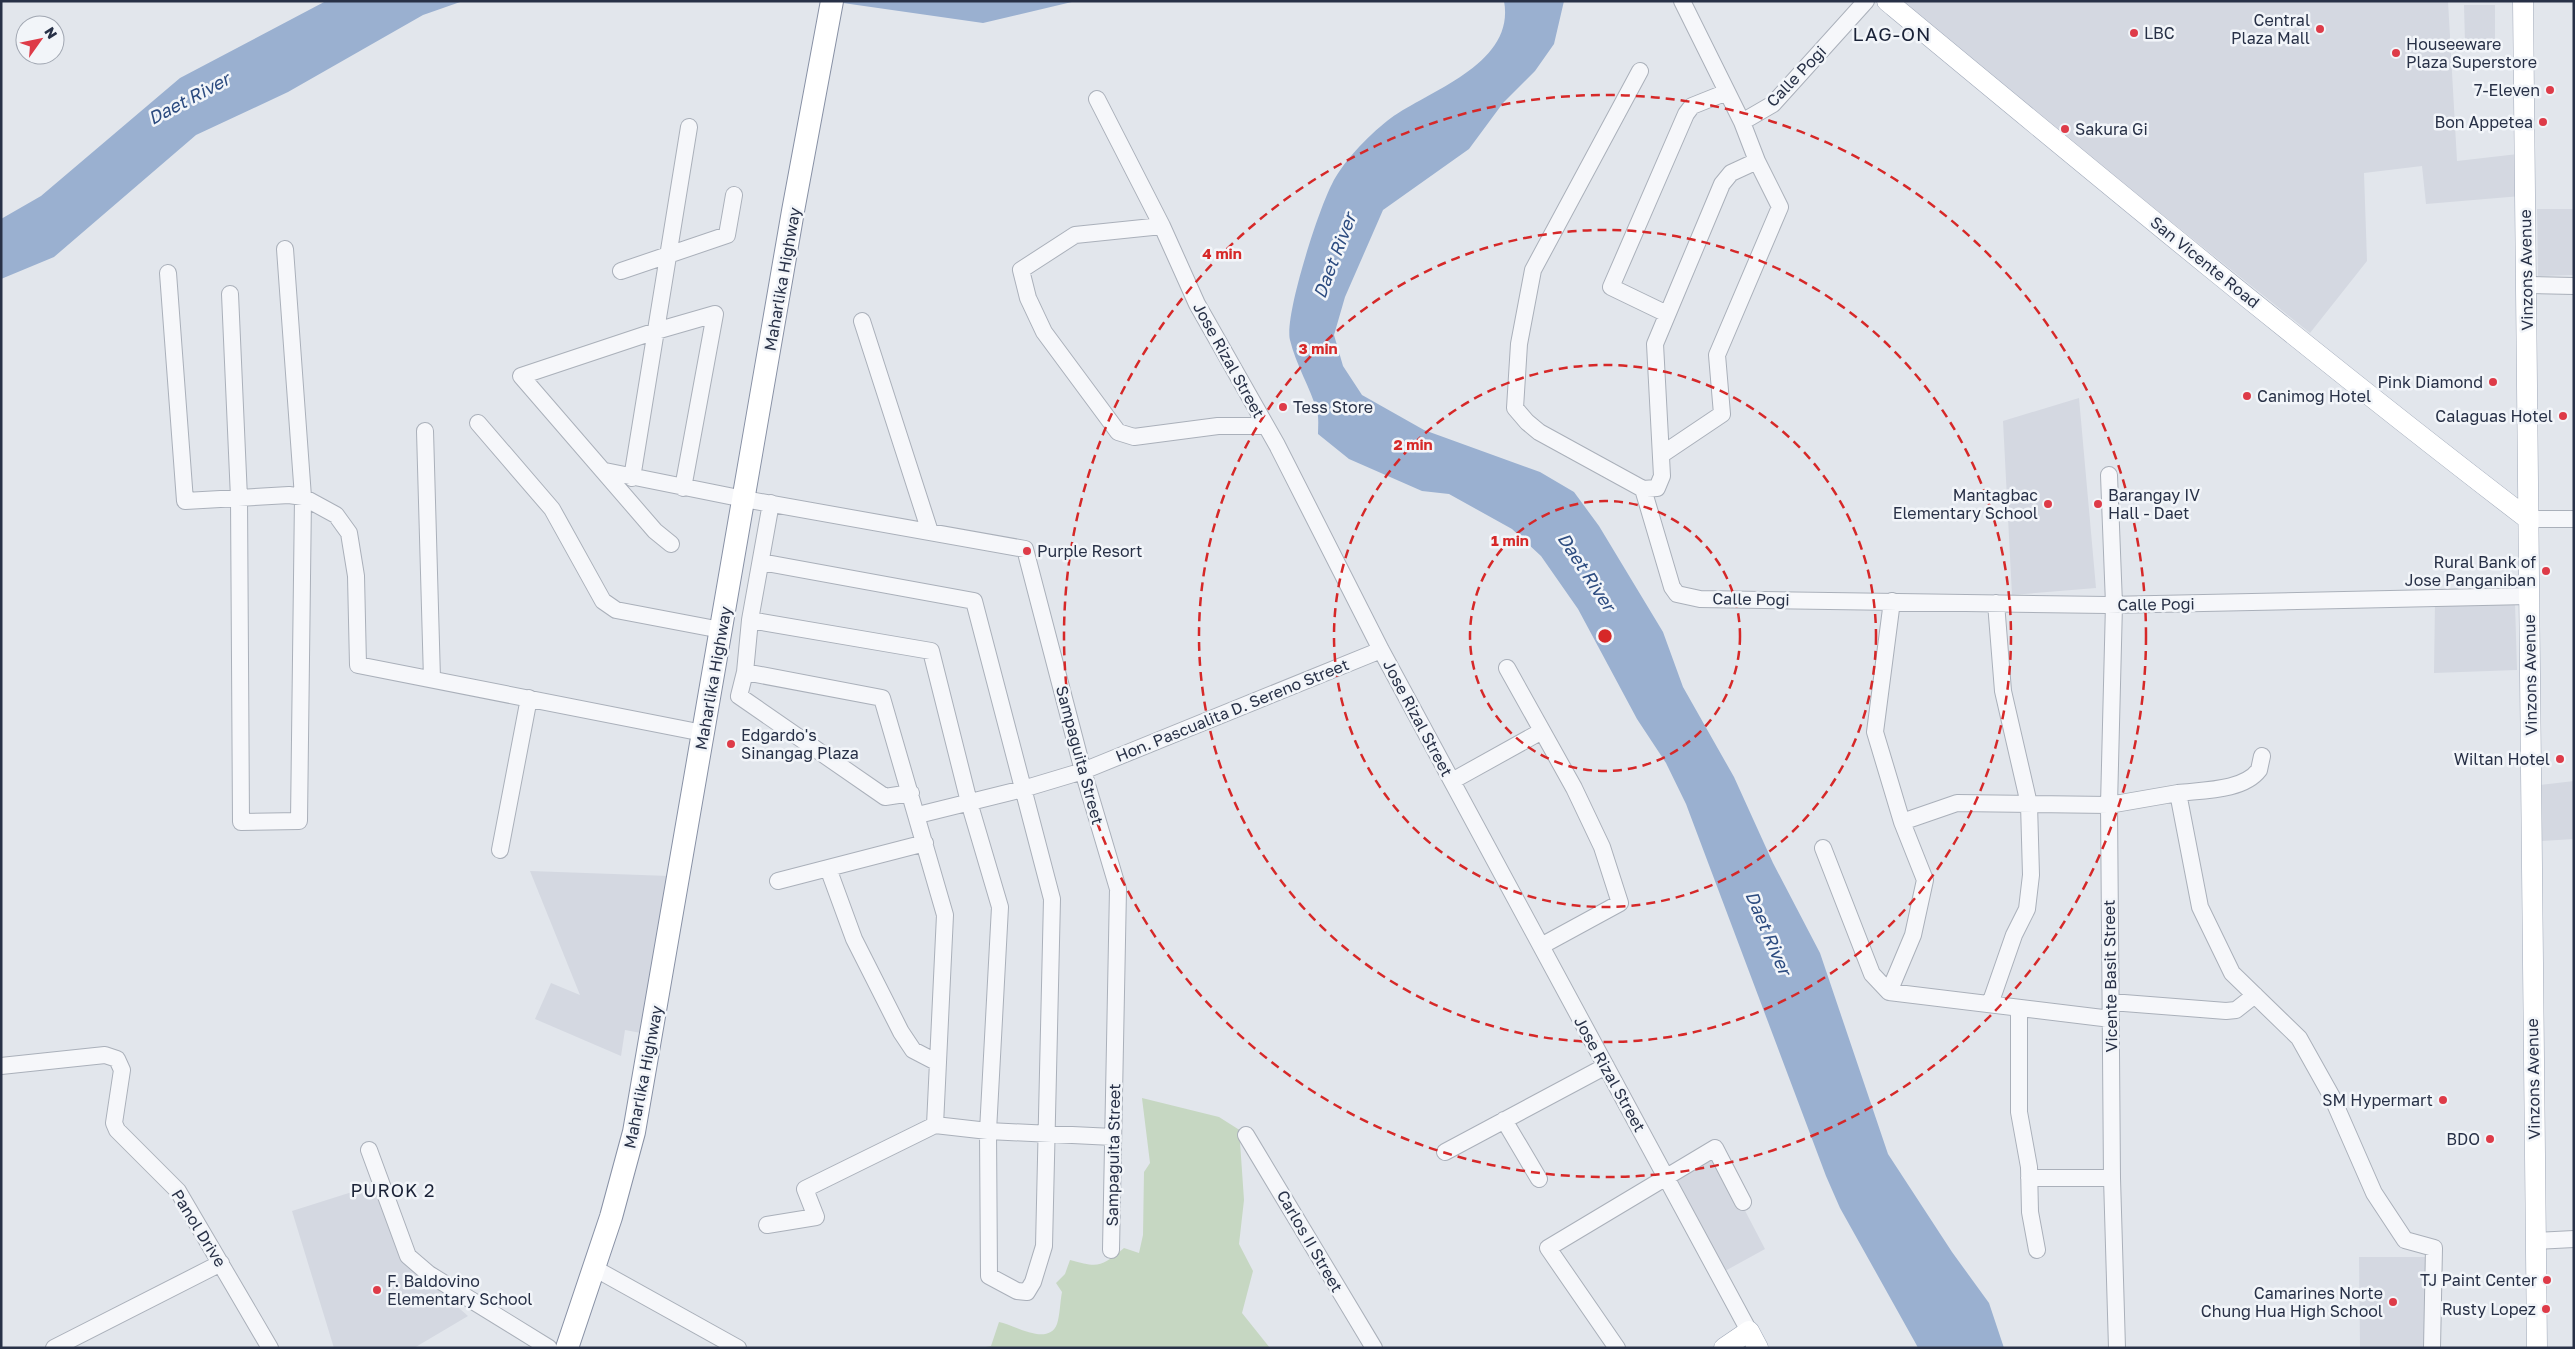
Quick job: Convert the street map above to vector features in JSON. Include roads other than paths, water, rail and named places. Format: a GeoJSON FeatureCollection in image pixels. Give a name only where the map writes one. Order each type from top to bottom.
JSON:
{"type":"FeatureCollection","features":[{"type":"Feature","properties":{"kind":"highway","name":"Maharlika Highway"},"geometry":{"type":"LineString","coordinates":[[567,1348],[611,1217],[634,1132],[832,1]]}},
{"type":"Feature","properties":{"kind":"main road","name":"San Vicente Road"},"geometry":{"type":"LineString","coordinates":[[1886,1],[2085,166],[2440,451],[2528,518]]}},
{"type":"Feature","properties":{"kind":"main road","name":"Vinzons Avenue"},"geometry":{"type":"LineString","coordinates":[[2523,1],[2537,1348]]}},
{"type":"Feature","properties":{"kind":"main road"},"geometry":{"type":"LineString","coordinates":[[1724,1348],[1754,1339]]}},
{"type":"Feature","properties":{"kind":"street"},"geometry":{"type":"LineString","coordinates":[[1661,454],[1722,414],[1717,355],[1780,207],[1757,161],[1742,122],[1682,1]]}},
{"type":"Feature","properties":{"kind":"street","name":"Calle Pogi"},"geometry":{"type":"LineString","coordinates":[[1742,122],[1773,104],[1866,1]]}},
{"type":"Feature","properties":{"kind":"street"},"geometry":{"type":"LineString","coordinates":[[1640,71],[1533,270],[1519,344],[1515,408],[1539,432],[1643,489],[1653,490],[1660,484],[1662,476],[1655,344],[1722,184],[1731,173],[1757,161]]}},
{"type":"Feature","properties":{"kind":"street"},"geometry":{"type":"LineString","coordinates":[[1667,314],[1611,287],[1686,114],[1692,106],[1727,92]]}},
{"type":"Feature","properties":{"kind":"street","name":"Jose Rizal Street"},"geometry":{"type":"LineString","coordinates":[[1098,99],[1162,226],[1197,304],[1266,426],[1381,650],[1754,1339]]}},
{"type":"Feature","properties":{"kind":"street"},"geometry":{"type":"LineString","coordinates":[[632,478],[689,127]]}},
{"type":"Feature","properties":{"kind":"street"},"geometry":{"type":"LineString","coordinates":[[621,271],[669,253],[727,235],[734,195]]}},
{"type":"Feature","properties":{"kind":"street"},"geometry":{"type":"LineString","coordinates":[[1162,226],[1074,235],[1021,270],[1028,298],[1044,332],[1118,432],[1134,437],[1218,426],[1266,426]]}},
{"type":"Feature","properties":{"kind":"street"},"geometry":{"type":"LineString","coordinates":[[230,294],[239,498],[242,822],[299,821],[303,497],[285,249]]}},
{"type":"Feature","properties":{"kind":"street"},"geometry":{"type":"LineString","coordinates":[[168,272],[185,502],[288,495],[303,497],[336,515],[349,533],[356,576],[358,665],[703,733]]}},
{"type":"Feature","properties":{"kind":"street"},"geometry":{"type":"LineString","coordinates":[[2526,285],[2574,286]]}},
{"type":"Feature","properties":{"kind":"street"},"geometry":{"type":"LineString","coordinates":[[671,544],[655,532],[605,471],[521,376],[656,330],[715,314],[683,488]]}},
{"type":"Feature","properties":{"kind":"street"},"geometry":{"type":"LineString","coordinates":[[862,321],[930,532]]}},
{"type":"Feature","properties":{"kind":"street"},"geometry":{"type":"LineString","coordinates":[[478,423],[552,509],[603,601],[616,610],[721,630]]}},
{"type":"Feature","properties":{"kind":"street"},"geometry":{"type":"LineString","coordinates":[[425,431],[432,679]]}},
{"type":"Feature","properties":{"kind":"street","name":"Sampaguita Street"},"geometry":{"type":"LineString","coordinates":[[605,471],[744,500],[771,503],[1025,549],[1083,771],[1118,889],[1111,1250]]}},
{"type":"Feature","properties":{"kind":"street","name":"Vicente Basit Street"},"geometry":{"type":"LineString","coordinates":[[2109,475],[2114,604],[2109,805],[2112,1178],[2117,1348]]}},
{"type":"Feature","properties":{"kind":"street","name":"Calle Pogi"},"geometry":{"type":"LineString","coordinates":[[1643,489],[1672,587],[1685,598],[2114,604],[2529,596]]}},
{"type":"Feature","properties":{"kind":"street"},"geometry":{"type":"LineString","coordinates":[[771,503],[750,620],[745,672],[739,696],[885,797],[911,793]]}},
{"type":"Feature","properties":{"kind":"street"},"geometry":{"type":"LineString","coordinates":[[2528,518],[2574,518]]}},
{"type":"Feature","properties":{"kind":"street"},"geometry":{"type":"LineString","coordinates":[[750,620],[931,651],[969,802],[1000,907],[988,1131],[988,1276],[1017,1291],[1027,1292],[1034,1282],[1044,1246],[1052,899],[974,601],[761,562]]}},
{"type":"Feature","properties":{"kind":"street"},"geometry":{"type":"LineString","coordinates":[[1889,992],[1913,935],[1925,880],[1902,822],[1875,732],[1892,601]]}},
{"type":"Feature","properties":{"kind":"street"},"geometry":{"type":"LineString","coordinates":[[1990,1004],[2014,935],[2028,909],[2031,876],[2029,804],[2003,691],[1996,603]]}},
{"type":"Feature","properties":{"kind":"street","name":"Hon. Pascualita D. Sereno Street"},"geometry":{"type":"LineString","coordinates":[[918,815],[1023,790],[1083,771],[1381,650]]}},
{"type":"Feature","properties":{"kind":"street"},"geometry":{"type":"LineString","coordinates":[[1507,668],[1602,847],[1620,903],[1541,946]]}},
{"type":"Feature","properties":{"kind":"street"},"geometry":{"type":"LineString","coordinates":[[745,672],[882,698],[918,815],[945,915],[935,1125]]}},
{"type":"Feature","properties":{"kind":"street"},"geometry":{"type":"LineString","coordinates":[[500,850],[529,698]]}},
{"type":"Feature","properties":{"kind":"street"},"geometry":{"type":"LineString","coordinates":[[1452,781],[1542,731]]}},
{"type":"Feature","properties":{"kind":"street"},"geometry":{"type":"LineString","coordinates":[[1902,822],[1957,804],[2109,805],[2178,793],[2217,789],[2244,782],[2259,770],[2262,756]]}},
{"type":"Feature","properties":{"kind":"street"},"geometry":{"type":"LineString","coordinates":[[2178,793],[2200,907],[2232,973],[2299,1038],[2332,1097],[2374,1193],[2406,1240],[2434,1248],[2432,1348]]}},
{"type":"Feature","properties":{"kind":"street"},"geometry":{"type":"LineString","coordinates":[[778,881],[925,843]]}},
{"type":"Feature","properties":{"kind":"street"},"geometry":{"type":"LineString","coordinates":[[1823,848],[1872,974],[1889,992],[2019,1008],[2111,1011],[2236,1010],[2255,995]]}},
{"type":"Feature","properties":{"kind":"street"},"geometry":{"type":"LineString","coordinates":[[828,868],[854,939],[900,1032],[913,1050],[938,1063]]}},
{"type":"Feature","properties":{"kind":"street"},"geometry":{"type":"LineString","coordinates":[[2019,1008],[2019,1112],[2029,1178],[2030,1212],[2037,1250]]}},
{"type":"Feature","properties":{"kind":"street","name":"Panol Drive"},"geometry":{"type":"LineString","coordinates":[[1,1066],[105,1055],[117,1059],[122,1070],[114,1122],[117,1130],[178,1191],[270,1348]]}},
{"type":"Feature","properties":{"kind":"street"},"geometry":{"type":"LineString","coordinates":[[1445,1152],[1606,1066]]}},
{"type":"Feature","properties":{"kind":"street"},"geometry":{"type":"LineString","coordinates":[[1504,1120],[1540,1179]]}},
{"type":"Feature","properties":{"kind":"street"},"geometry":{"type":"LineString","coordinates":[[767,1225],[816,1217],[806,1189],[935,1125],[988,1131],[1046,1132],[1113,1137]]}},
{"type":"Feature","properties":{"kind":"street","name":"Carlos II Street"},"geometry":{"type":"LineString","coordinates":[[1246,1135],[1374,1348]]}},
{"type":"Feature","properties":{"kind":"street"},"geometry":{"type":"LineString","coordinates":[[1617,1348],[1548,1248],[1666,1175],[1715,1148],[1743,1202]]}},
{"type":"Feature","properties":{"kind":"street"},"geometry":{"type":"LineString","coordinates":[[369,1150],[408,1256],[429,1274],[549,1348]]}},
{"type":"Feature","properties":{"kind":"street"},"geometry":{"type":"LineString","coordinates":[[2029,1178],[2112,1178]]}},
{"type":"Feature","properties":{"kind":"street"},"geometry":{"type":"LineString","coordinates":[[2535,1241],[2574,1239]]}},
{"type":"Feature","properties":{"kind":"street"},"geometry":{"type":"LineString","coordinates":[[54,1348],[221,1263]]}},
{"type":"Feature","properties":{"kind":"street"},"geometry":{"type":"LineString","coordinates":[[594,1268],[738,1348]]}},
{"type":"Feature","properties":{"kind":"water","name":"Daet River"},"geometry":{"type":"Polygon","coordinates":[[[326,1],[463,1],[423,15],[288,92],[196,135],[54,257],[1,279],[1,219],[41,196],[180,78],[326,1]]]}},
{"type":"Feature","properties":{"kind":"water"},"geometry":{"type":"Polygon","coordinates":[[[829,1],[1076,1],[983,23],[829,1]]]}},
{"type":"Feature","properties":{"kind":"water","name":"Daet River"},"geometry":{"type":"Polygon","coordinates":[[[1504,1],[1564,1],[1554,44],[1535,71],[1503,103],[1469,149],[1383,210],[1345,297],[1334,335],[1343,366],[1362,395],[1424,430],[1540,472],[1574,492],[1599,526],[1663,632],[1683,687],[1734,777],[1773,863],[1820,953],[1888,1154],[1952,1252],[1989,1303],[2004,1348],[1918,1348],[1840,1208],[1826,1176],[1686,804],[1666,763],[1637,719],[1578,609],[1541,556],[1512,529],[1449,494],[1422,491],[1349,459],[1318,434],[1317,411],[1290,340],[1290,327],[1297,286],[1311,238],[1326,197],[1342,167],[1356,150],[1380,127],[1403,110],[1464,74],[1482,60],[1496,43],[1504,24],[1504,1]]]}},
{"type":"Feature","properties":{"kind":"place","name":"Central Plaza Mall"},"geometry":{"type":"Point","coordinates":[2320,29]}},
{"type":"Feature","properties":{"kind":"place","name":"LBC"},"geometry":{"type":"Point","coordinates":[2134,33]}},
{"type":"Feature","properties":{"kind":"place","name":"Houseeware Plaza Superstore"},"geometry":{"type":"Point","coordinates":[2396,53]}},
{"type":"Feature","properties":{"kind":"place","name":"7-Eleven"},"geometry":{"type":"Point","coordinates":[2550,90]}},
{"type":"Feature","properties":{"kind":"place","name":"Bon Appetea"},"geometry":{"type":"Point","coordinates":[2543,122]}},
{"type":"Feature","properties":{"kind":"place","name":"Sakura Gi"},"geometry":{"type":"Point","coordinates":[2065,129]}},
{"type":"Feature","properties":{"kind":"place","name":"Pink Diamond"},"geometry":{"type":"Point","coordinates":[2493,382]}},
{"type":"Feature","properties":{"kind":"place","name":"Canimog Hotel"},"geometry":{"type":"Point","coordinates":[2247,396]}},
{"type":"Feature","properties":{"kind":"place","name":"Tess Store"},"geometry":{"type":"Point","coordinates":[1283,407]}},
{"type":"Feature","properties":{"kind":"place","name":"Calaguas Hotel"},"geometry":{"type":"Point","coordinates":[2563,416]}},
{"type":"Feature","properties":{"kind":"place","name":"Mantagbac Elementary School"},"geometry":{"type":"Point","coordinates":[2048,504]}},
{"type":"Feature","properties":{"kind":"place","name":"Barangay IV Hall - Daet"},"geometry":{"type":"Point","coordinates":[2098,504]}},
{"type":"Feature","properties":{"kind":"place","name":"Purple Resort"},"geometry":{"type":"Point","coordinates":[1027,551]}},
{"type":"Feature","properties":{"kind":"place","name":"Rural Bank of Jose Panganiban"},"geometry":{"type":"Point","coordinates":[2546,571]}},
{"type":"Feature","properties":{"kind":"place","name":"Edgardo's Sinangag Plaza"},"geometry":{"type":"Point","coordinates":[731,744]}},
{"type":"Feature","properties":{"kind":"place","name":"Wiltan Hotel"},"geometry":{"type":"Point","coordinates":[2560,759]}},
{"type":"Feature","properties":{"kind":"place","name":"SM Hypermart"},"geometry":{"type":"Point","coordinates":[2443,1100]}},
{"type":"Feature","properties":{"kind":"place","name":"BDO"},"geometry":{"type":"Point","coordinates":[2490,1139]}},
{"type":"Feature","properties":{"kind":"place","name":"TJ Paint Center"},"geometry":{"type":"Point","coordinates":[2547,1280]}},
{"type":"Feature","properties":{"kind":"place","name":"F. Baldovino Elementary School"},"geometry":{"type":"Point","coordinates":[377,1290]}},
{"type":"Feature","properties":{"kind":"place","name":"Camarines Norte Chung Hua High School"},"geometry":{"type":"Point","coordinates":[2393,1302]}},
{"type":"Feature","properties":{"kind":"place","name":"Rusty Lopez"},"geometry":{"type":"Point","coordinates":[2546,1309]}},
{"type":"Feature","properties":{"kind":"district","name":"LAG-ON"},"geometry":{"type":"Point","coordinates":[1892,34]}},
{"type":"Feature","properties":{"kind":"district","name":"PUROK 2"},"geometry":{"type":"Point","coordinates":[393,1191]}}]}
